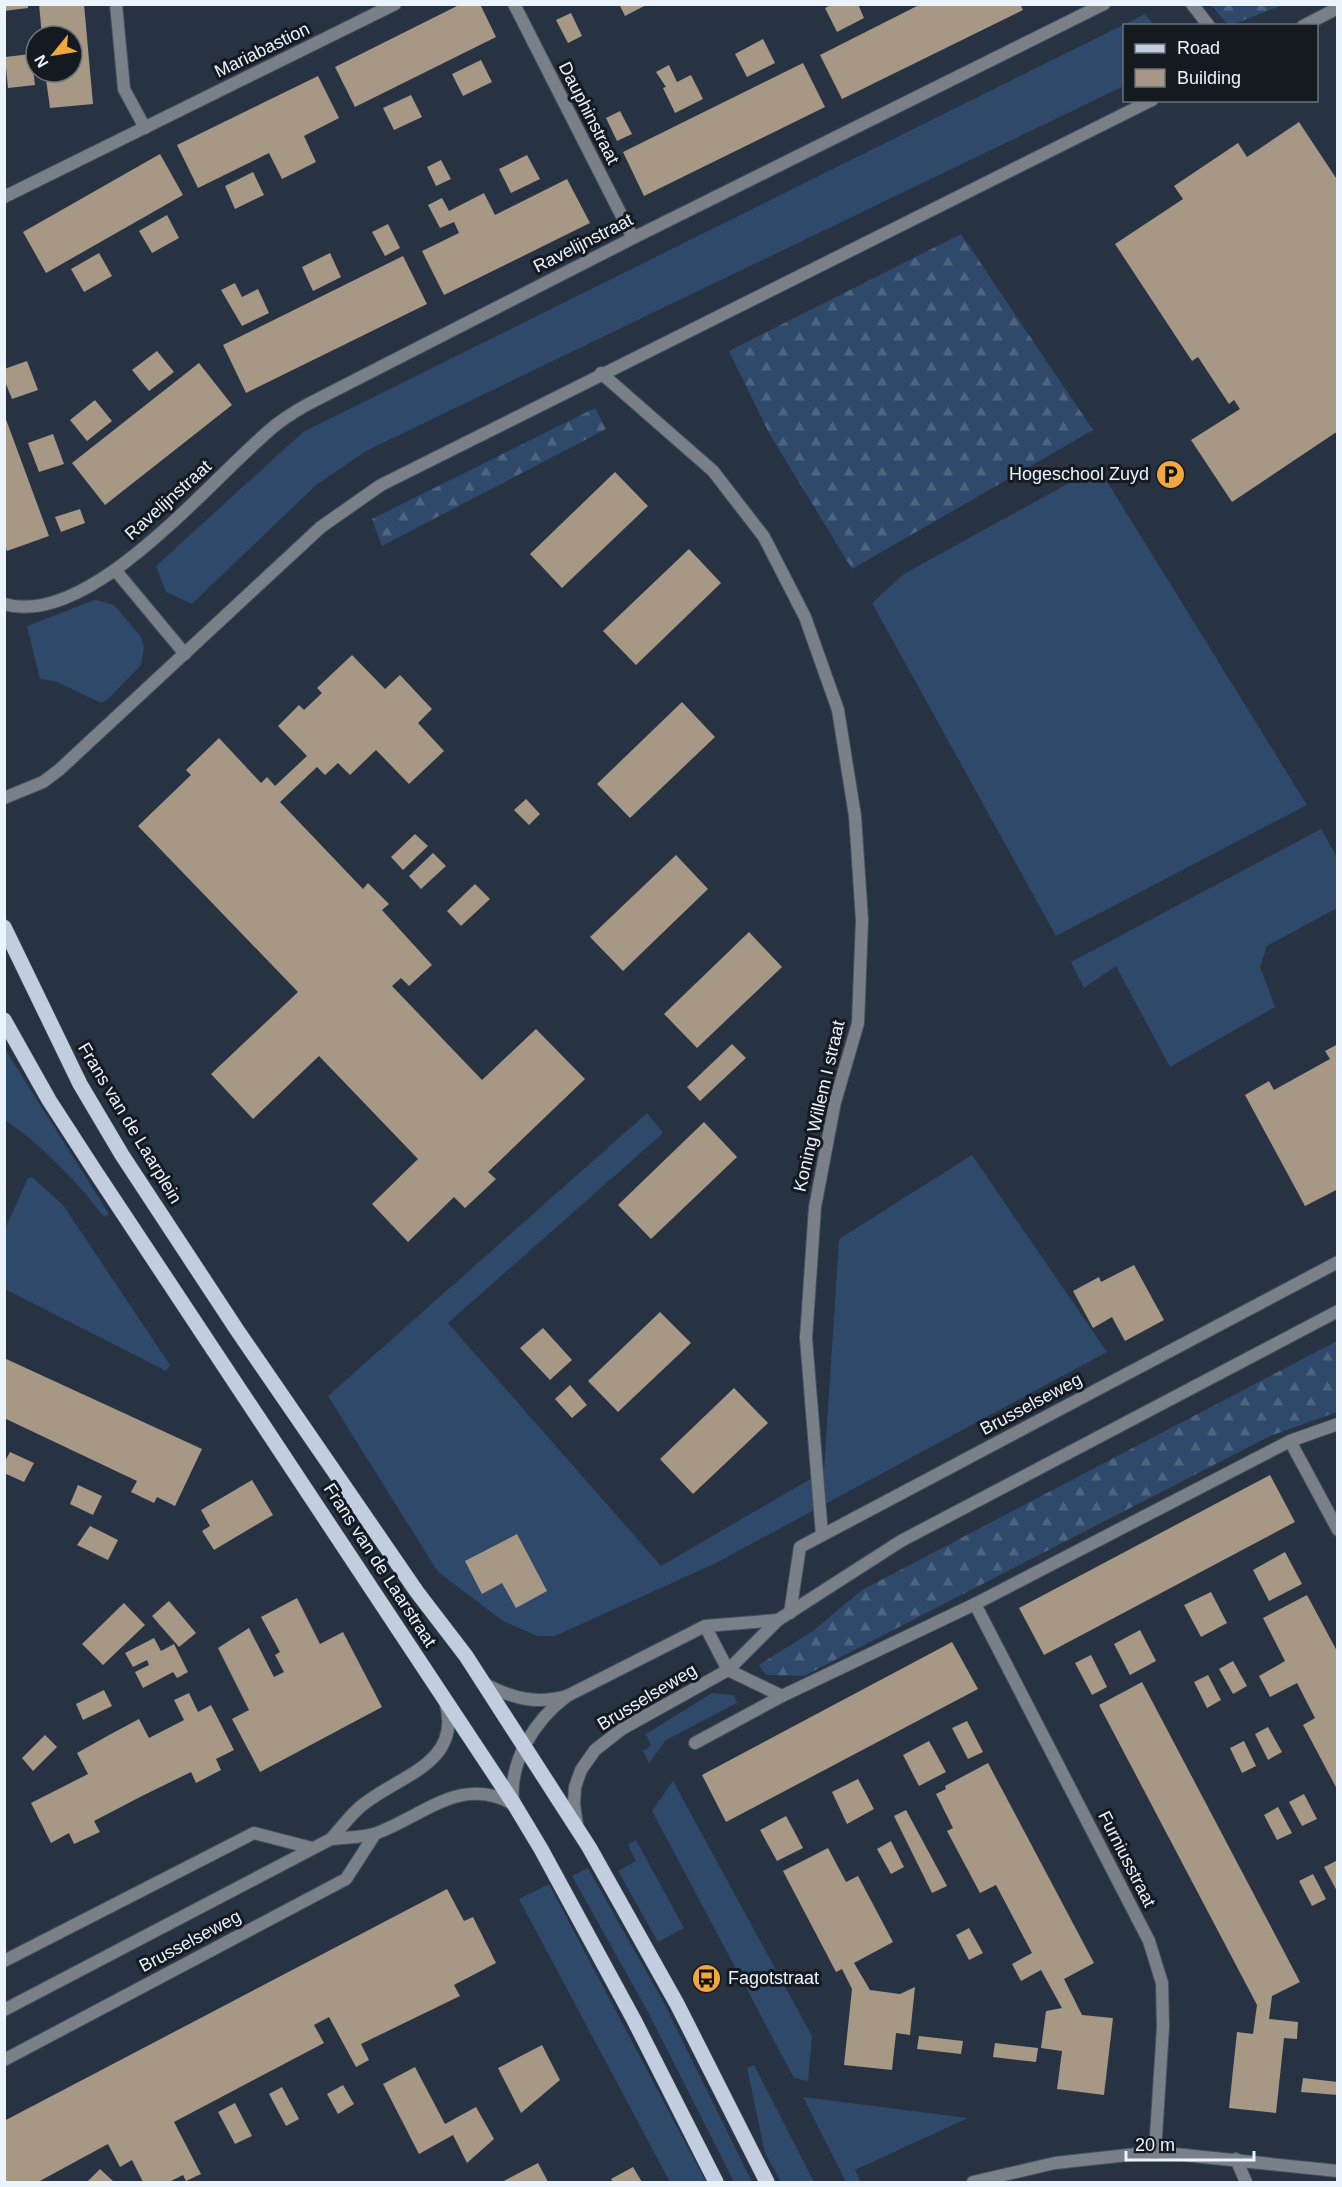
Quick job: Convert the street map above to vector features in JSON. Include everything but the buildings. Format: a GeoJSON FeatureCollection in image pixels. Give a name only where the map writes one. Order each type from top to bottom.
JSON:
{"type":"FeatureCollection","features":[{"type":"Feature","properties":{"kind":"main road","name":"Frans van de Laarplein"},"geometry":{"type":"LineString","coordinates":[[4,927],[80,1084],[122,1155],[237,1330]]}},
{"type":"Feature","properties":{"kind":"main road","name":"Frans van de Laarstraat"},"geometry":{"type":"LineString","coordinates":[[4,1020],[49,1100],[211,1349],[514,1804]]}},
{"type":"Feature","properties":{"kind":"main road","name":"Frans van de Laarstraat"},"geometry":{"type":"LineString","coordinates":[[237,1330],[417,1592],[483,1683],[525,1747]]}},
{"type":"Feature","properties":{"kind":"main road"},"geometry":{"type":"LineString","coordinates":[[525,1747],[578,1829],[677,2004],[767,2182]]}},
{"type":"Feature","properties":{"kind":"main road"},"geometry":{"type":"LineString","coordinates":[[514,1804],[634,2020],[716,2182]]}},
{"type":"Feature","properties":{"kind":"street"},"geometry":{"type":"LineString","coordinates":[[116,4],[124,89],[145,128]]}},
{"type":"Feature","properties":{"kind":"street","name":"Mariabastion"},"geometry":{"type":"LineString","coordinates":[[4,197],[395,4]]}},
{"type":"Feature","properties":{"kind":"street","name":"Dauphinstraat"},"geometry":{"type":"LineString","coordinates":[[514,4],[633,238]]}},
{"type":"Feature","properties":{"kind":"street","name":"Ravelijnstraat"},"geometry":{"type":"LineString","coordinates":[[8,605],[30,606],[68,597],[116,571],[293,412],[633,238],[1104,4]]}},
{"type":"Feature","properties":{"kind":"street"},"geometry":{"type":"LineString","coordinates":[[1192,4],[1207,24]]}},
{"type":"Feature","properties":{"kind":"street"},"geometry":{"type":"LineString","coordinates":[[1307,24],[1338,8]]}},
{"type":"Feature","properties":{"kind":"street"},"geometry":{"type":"LineString","coordinates":[[4,798],[51,777],[321,527],[353,503],[398,476],[601,373],[1148,102]]}},
{"type":"Feature","properties":{"kind":"street","name":"Koning Willem I straat"},"geometry":{"type":"LineString","coordinates":[[601,373],[713,471],[764,537],[805,617],[838,710],[855,816],[862,920],[858,1023],[835,1102],[815,1208],[806,1338],[822,1535]]}},
{"type":"Feature","properties":{"kind":"street"},"geometry":{"type":"LineString","coordinates":[[116,571],[185,654]]}},
{"type":"Feature","properties":{"kind":"street","name":"Brusselseweg"},"geometry":{"type":"LineString","coordinates":[[790,1613],[800,1547],[1338,1262]]}},
{"type":"Feature","properties":{"kind":"street","name":"Brusselseweg"},"geometry":{"type":"LineString","coordinates":[[578,1829],[573,1804],[575,1787],[581,1770],[595,1750],[622,1729],[728,1670],[778,1620],[902,1541],[1338,1311]]}},
{"type":"Feature","properties":{"kind":"street"},"geometry":{"type":"LineString","coordinates":[[695,1743],[782,1696],[975,1604],[1290,1441],[1338,1424]]}},
{"type":"Feature","properties":{"kind":"street"},"geometry":{"type":"LineString","coordinates":[[1290,1441],[1338,1530]]}},
{"type":"Feature","properties":{"kind":"street","name":"Furniusstraat"},"geometry":{"type":"LineString","coordinates":[[975,1604],[1149,1941],[1162,1983],[1163,2027],[1155,2152]]}},
{"type":"Feature","properties":{"kind":"street","name":"Brusselseweg"},"geometry":{"type":"LineString","coordinates":[[483,1683],[525,1700],[549,1701],[567,1696],[705,1626],[778,1620]]}},
{"type":"Feature","properties":{"kind":"street"},"geometry":{"type":"LineString","coordinates":[[705,1626],[728,1670],[782,1696]]}},
{"type":"Feature","properties":{"kind":"street","name":"Brusselseweg"},"geometry":{"type":"LineString","coordinates":[[4,2010],[331,1839],[375,1834],[454,1797],[489,1793],[514,1804],[513,1775],[525,1747],[541,1719],[567,1696]]}},
{"type":"Feature","properties":{"kind":"street","name":"Brusselseweg"},"geometry":{"type":"LineString","coordinates":[[331,1839],[360,1807],[433,1759],[446,1739],[449,1713],[445,1698]]}},
{"type":"Feature","properties":{"kind":"street"},"geometry":{"type":"LineString","coordinates":[[4,1961],[254,1833],[312,1848]]}},
{"type":"Feature","properties":{"kind":"street","name":"Brusselseweg"},"geometry":{"type":"LineString","coordinates":[[4,2060],[346,1879],[375,1834]]}},
{"type":"Feature","properties":{"kind":"street"},"geometry":{"type":"LineString","coordinates":[[973,2182],[1055,2163],[1155,2152],[1338,2171]]}},
{"type":"Feature","properties":{"kind":"street"},"geometry":{"type":"LineString","coordinates":[[1236,2159],[1246,2182]]}},
{"type":"Feature","properties":{"kind":"green space"},"geometry":{"type":"Polygon","coordinates":[[[1283,4],[1234,24],[1227,24],[1211,5],[1283,4]]]}},
{"type":"Feature","properties":{"kind":"green space"},"geometry":{"type":"Polygon","coordinates":[[[1145,14],[1153,24],[1125,24],[1145,14]]]}},
{"type":"Feature","properties":{"kind":"green space"},"geometry":{"type":"Polygon","coordinates":[[[1123,25],[1123,86],[366,451],[316,485],[192,604],[166,592],[156,566],[303,432],[1123,25]]]}},
{"type":"Feature","properties":{"kind":"green space"},"geometry":{"type":"Polygon","coordinates":[[[961,234],[1093,430],[852,569],[769,433],[729,351],[961,234]]]}},
{"type":"Feature","properties":{"kind":"green space"},"geometry":{"type":"Polygon","coordinates":[[[595,408],[606,429],[382,546],[372,519],[595,408]]]}},
{"type":"Feature","properties":{"kind":"green space"},"geometry":{"type":"Polygon","coordinates":[[[1098,467],[1307,805],[1056,936],[872,603],[904,574],[1098,467]]]}},
{"type":"Feature","properties":{"kind":"green space"},"geometry":{"type":"Polygon","coordinates":[[[95,600],[114,605],[141,637],[144,647],[141,665],[107,700],[101,703],[55,681],[40,679],[27,626],[95,600]]]}},
{"type":"Feature","properties":{"kind":"green space"},"geometry":{"type":"Polygon","coordinates":[[[1321,829],[1337,857],[1337,908],[1267,946],[1260,967],[1275,1007],[1170,1067],[1116,966],[1084,988],[1071,962],[1321,829]]]}},
{"type":"Feature","properties":{"kind":"green space"},"geometry":{"type":"Polygon","coordinates":[[[5,1049],[109,1214],[104,1217],[58,1164],[5,1120],[5,1049]]]}},
{"type":"Feature","properties":{"kind":"green space"},"geometry":{"type":"Polygon","coordinates":[[[647,1113],[663,1133],[448,1323],[661,1566],[824,1471],[839,1239],[972,1155],[1107,1352],[716,1563],[555,1636],[537,1636],[503,1621],[438,1572],[328,1396],[647,1113]]]}},
{"type":"Feature","properties":{"kind":"green space"},"geometry":{"type":"Polygon","coordinates":[[[32,1177],[63,1205],[170,1365],[166,1371],[5,1289],[5,1229],[28,1178],[32,1177]]]}},
{"type":"Feature","properties":{"kind":"green space"},"geometry":{"type":"Polygon","coordinates":[[[1337,1341],[1337,1412],[1270,1436],[804,1676],[766,1675],[759,1665],[813,1631],[862,1590],[1337,1341]]]}},
{"type":"Feature","properties":{"kind":"green space"},"geometry":{"type":"Polygon","coordinates":[[[712,1693],[734,1695],[737,1703],[666,1740],[649,1763],[643,1751],[651,1746],[646,1734],[712,1693]]]}},
{"type":"Feature","properties":{"kind":"green space"},"geometry":{"type":"Polygon","coordinates":[[[673,1781],[812,2036],[808,2081],[794,2078],[652,1811],[673,1781]]]}},
{"type":"Feature","properties":{"kind":"green space"},"geometry":{"type":"Polygon","coordinates":[[[636,1840],[684,1928],[658,1942],[618,1871],[636,1861],[628,1845],[636,1840]]]}},
{"type":"Feature","properties":{"kind":"green space"},"geometry":{"type":"Polygon","coordinates":[[[588,1868],[664,2003],[752,2182],[734,2182],[648,2012],[572,1876],[588,1868]]]}},
{"type":"Feature","properties":{"kind":"green space"},"geometry":{"type":"Polygon","coordinates":[[[549,1884],[706,2182],[670,2182],[519,1899],[549,1884]]]}},
{"type":"Feature","properties":{"kind":"green space"},"geometry":{"type":"Polygon","coordinates":[[[754,2065],[814,2182],[781,2182],[765,2153],[747,2068],[754,2065]]]}},
{"type":"Feature","properties":{"kind":"green space"},"geometry":{"type":"Polygon","coordinates":[[[803,2097],[968,2118],[855,2170],[861,2182],[846,2182],[803,2097]]]}},
{"type":"Feature","properties":{"kind":"place","name":"Hogeschool Zuyd"},"geometry":{"type":"Point","coordinates":[1170,474]}},
{"type":"Feature","properties":{"kind":"place","name":"Fagotstraat"},"geometry":{"type":"Point","coordinates":[707,1978]}}]}
